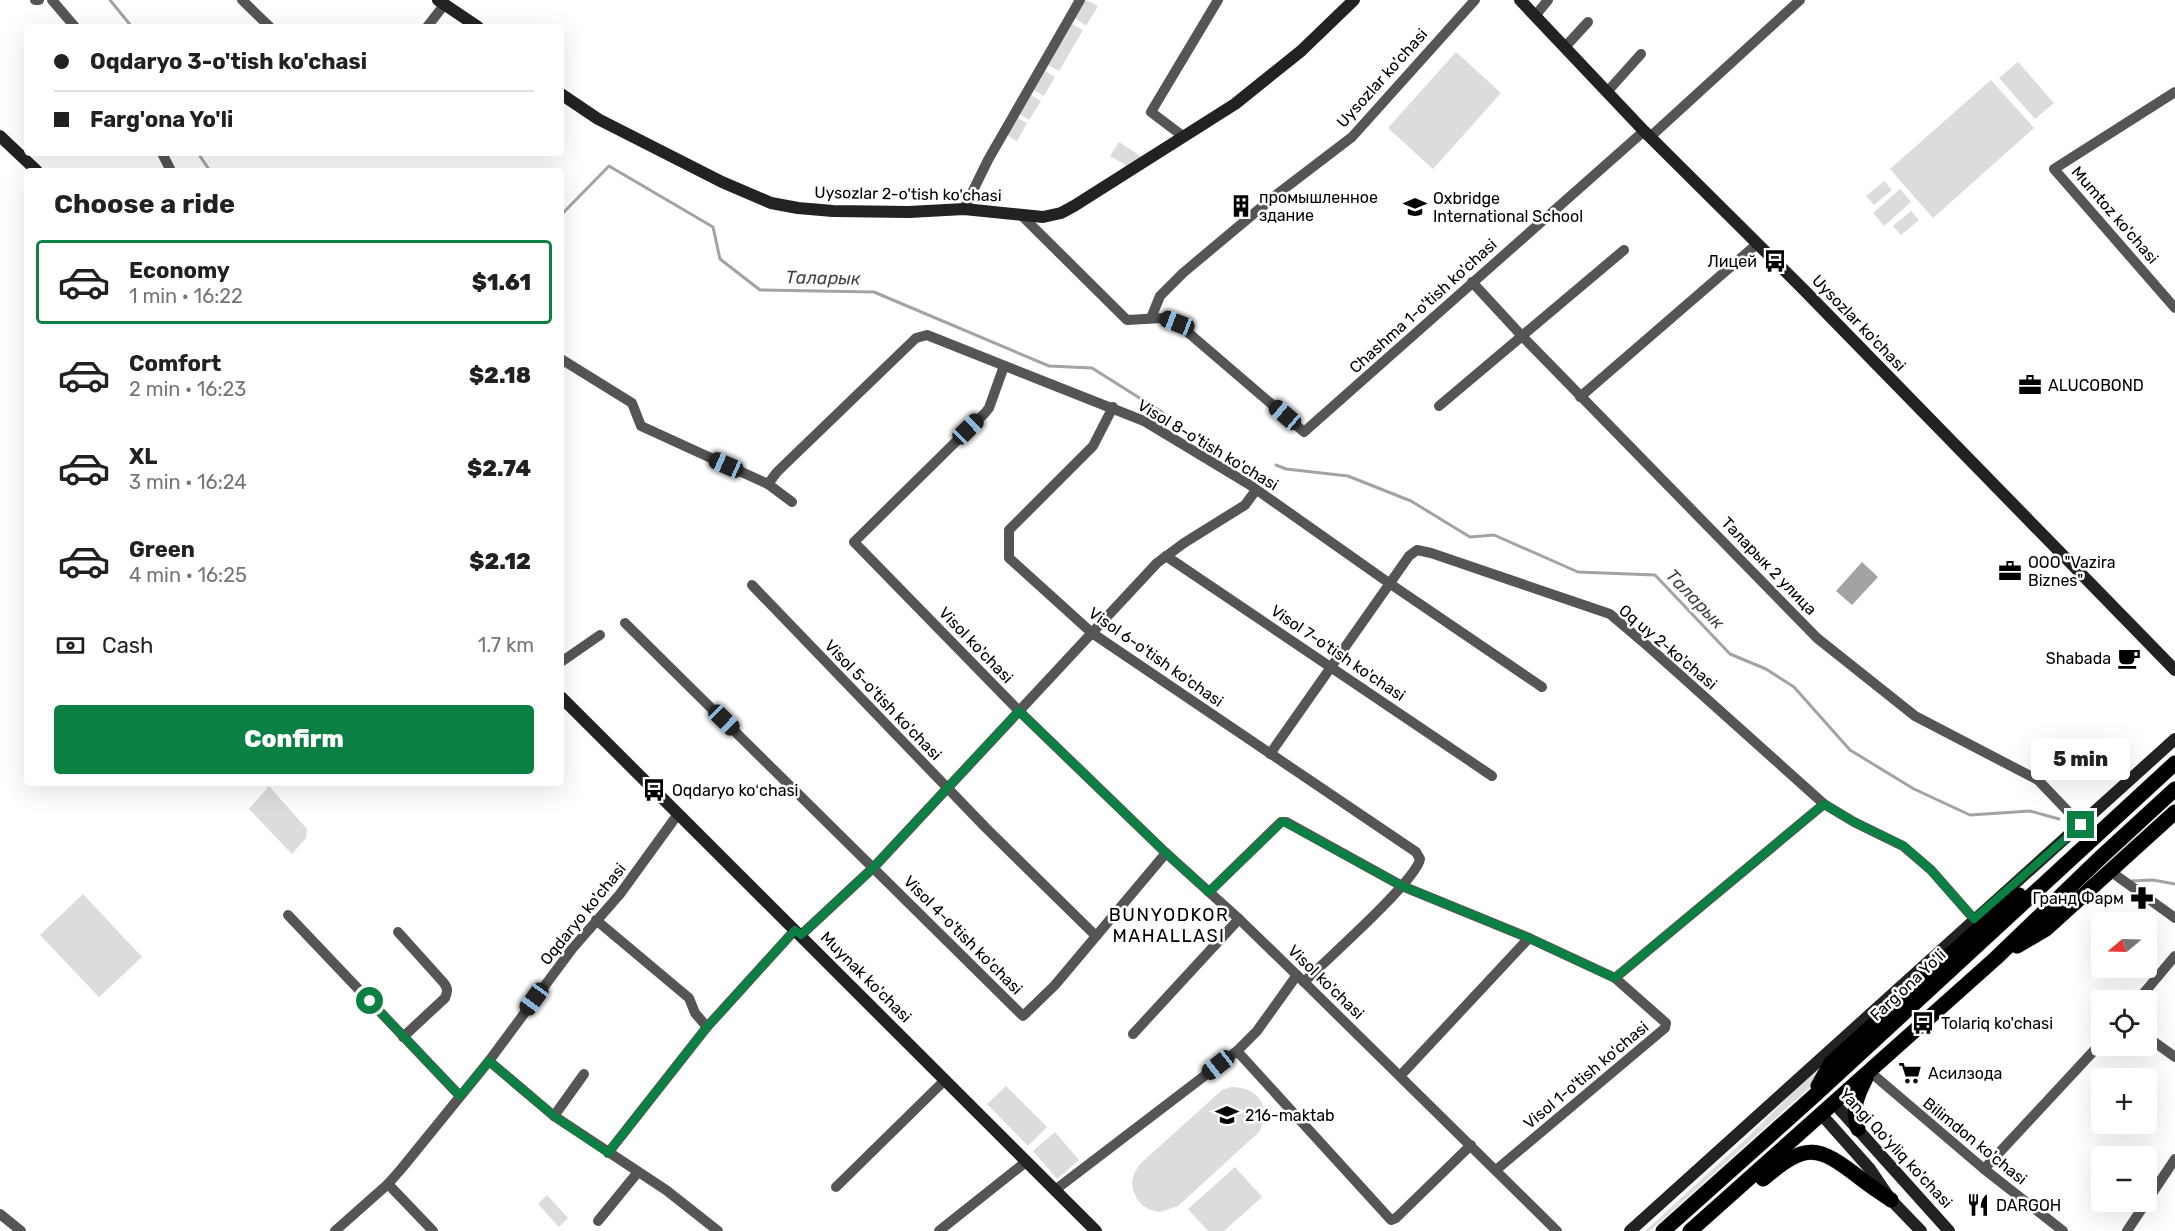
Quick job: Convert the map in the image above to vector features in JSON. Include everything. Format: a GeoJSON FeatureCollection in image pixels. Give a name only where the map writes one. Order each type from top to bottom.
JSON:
{"type":"FeatureCollection","features":[{"type":"Feature","properties":{"kind":"main road"},"geometry":{"type":"LineString","coordinates":[[1663,1231],[1814,1095],[1831,1063],[2005,905],[2073,856],[2175,763]]}},
{"type":"Feature","properties":{"kind":"main road"},"geometry":{"type":"LineString","coordinates":[[1690,1231],[1996,958],[2175,789]]}},
{"type":"Feature","properties":{"kind":"main road"},"geometry":{"type":"LineString","coordinates":[[1996,958],[2046,929],[2175,812]]}},
{"type":"Feature","properties":{"kind":"main road"},"geometry":{"type":"LineString","coordinates":[[1858,1129],[1854,1116],[1855,1104],[1869,1071]]}},
{"type":"Feature","properties":{"kind":"main road"},"geometry":{"type":"LineString","coordinates":[[1814,1095],[1821,1114]]}},
{"type":"Feature","properties":{"kind":"main road","name":"Yangi Qo'yliq ko'chasi"},"geometry":{"type":"LineString","coordinates":[[1814,1095],[1834,1103]]}},
{"type":"Feature","properties":{"kind":"main road"},"geometry":{"type":"LineString","coordinates":[[1715,1209],[1746,1188],[1792,1151],[1810,1142],[1820,1142],[1834,1147],[1873,1187],[1891,1200]]}},
{"type":"Feature","properties":{"kind":"street"},"geometry":{"type":"LineString","coordinates":[[52,0],[72,24]]}},
{"type":"Feature","properties":{"kind":"street"},"geometry":{"type":"LineString","coordinates":[[242,0],[267,24]]}},
{"type":"Feature","properties":{"kind":"street"},"geometry":{"type":"LineString","coordinates":[[964,209],[988,160],[1080,0]]}},
{"type":"Feature","properties":{"kind":"street"},"geometry":{"type":"LineString","coordinates":[[1184,137],[1151,112],[1218,0]]}},
{"type":"Feature","properties":{"kind":"street","name":"Uysozlar 2-o'tish ko'chasi"},"geometry":{"type":"LineString","coordinates":[[564,96],[598,119],[722,182],[771,202],[798,208],[866,213],[964,209],[1043,217],[1068,210],[1235,104],[1276,73],[1354,0]]}},
{"type":"Feature","properties":{"kind":"street","name":"Uysozlar ko'chasi"},"geometry":{"type":"LineString","coordinates":[[1151,318],[1160,296],[1183,273],[1276,195],[1352,137],[1475,0]]}},
{"type":"Feature","properties":{"kind":"street","name":"Uysozlar ko'chasi"},"geometry":{"type":"LineString","coordinates":[[1520,0],[1647,134],[2175,670]]}},
{"type":"Feature","properties":{"kind":"street"},"geometry":{"type":"LineString","coordinates":[[1536,16],[1548,0]]}},
{"type":"Feature","properties":{"kind":"street","name":"Chashma 1-o'tish ko'chasi"},"geometry":{"type":"LineString","coordinates":[[1151,318],[1163,318],[1177,323],[1304,432],[1472,282],[1647,134],[1800,0]]}},
{"type":"Feature","properties":{"kind":"street"},"geometry":{"type":"LineString","coordinates":[[429,24],[441,2],[474,24]]}},
{"type":"Feature","properties":{"kind":"street"},"geometry":{"type":"LineString","coordinates":[[1565,47],[1588,22]]}},
{"type":"Feature","properties":{"kind":"street"},"geometry":{"type":"LineString","coordinates":[[1607,92],[1641,54]]}},
{"type":"Feature","properties":{"kind":"street","name":"Mumtoz ko'chasi"},"geometry":{"type":"LineString","coordinates":[[2175,92],[2054,169],[2175,308]]}},
{"type":"Feature","properties":{"kind":"street"},"geometry":{"type":"LineString","coordinates":[[0,136],[34,168]]}},
{"type":"Feature","properties":{"kind":"street"},"geometry":{"type":"LineString","coordinates":[[1022,215],[1127,320],[1138,321],[1151,318]]}},
{"type":"Feature","properties":{"kind":"street"},"geometry":{"type":"LineString","coordinates":[[1580,397],[1757,244]]}},
{"type":"Feature","properties":{"kind":"street"},"geometry":{"type":"LineString","coordinates":[[1439,406],[1624,250]]}},
{"type":"Feature","properties":{"kind":"street","name":"Таларык 2 улица"},"geometry":{"type":"LineString","coordinates":[[1472,282],[1580,397],[1677,493],[1817,638],[1915,716],[2038,780],[2081,825]]}},
{"type":"Feature","properties":{"kind":"street","name":"Visol 8-o'tish ko'chasi"},"geometry":{"type":"LineString","coordinates":[[768,484],[777,472],[916,338],[927,335],[1144,421],[1256,490],[1542,687]]}},
{"type":"Feature","properties":{"kind":"street"},"geometry":{"type":"LineString","coordinates":[[564,361],[632,403],[641,426],[768,484],[792,502]]}},
{"type":"Feature","properties":{"kind":"street","name":"Visol ko'chasi"},"geometry":{"type":"LineString","coordinates":[[1004,366],[989,408],[985,413],[854,542],[1019,711],[1401,1075],[1557,1231]]}},
{"type":"Feature","properties":{"kind":"street","name":"Visol 6-o'tish ko'chasi"},"geometry":{"type":"LineString","coordinates":[[1113,408],[1093,446],[1016,522],[1007,534],[1009,558],[1092,633],[1416,852],[1420,859],[1418,866],[1402,886]]}},
{"type":"Feature","properties":{"kind":"street"},"geometry":{"type":"LineString","coordinates":[[608,1153],[707,1027],[798,933],[874,867],[1166,555],[1245,506],[1256,490]]}},
{"type":"Feature","properties":{"kind":"street","name":"Oq uy 2-ko'chasi"},"geometry":{"type":"LineString","coordinates":[[1270,754],[1389,583],[1409,556],[1417,550],[1610,614],[1824,804],[1854,822],[1904,846],[1931,870],[1974,919]]}},
{"type":"Feature","properties":{"kind":"street","name":"Visol 7-o'tish ko'chasi"},"geometry":{"type":"LineString","coordinates":[[1166,555],[1492,776]]}},
{"type":"Feature","properties":{"kind":"street","name":"Visol 5-o'tish ko'chasi"},"geometry":{"type":"LineString","coordinates":[[752,585],[948,789],[1072,915],[1096,936]]}},
{"type":"Feature","properties":{"kind":"street","name":"Visol 4-o'tish ko'chasi"},"geometry":{"type":"LineString","coordinates":[[624,623],[1023,1016],[1055,985],[1166,853]]}},
{"type":"Feature","properties":{"kind":"street"},"geometry":{"type":"LineString","coordinates":[[564,660],[600,635]]}},
{"type":"Feature","properties":{"kind":"street","name":"Muynak ko'chasi"},"geometry":{"type":"LineString","coordinates":[[564,700],[1096,1231]]}},
{"type":"Feature","properties":{"kind":"street","name":"Farg'ona Yo'li"},"geometry":{"type":"LineString","coordinates":[[1630,1231],[2175,739]]}},
{"type":"Feature","properties":{"kind":"street"},"geometry":{"type":"LineString","coordinates":[[1615,978],[1824,804]]}},
{"type":"Feature","properties":{"kind":"street","name":"Oqdaryo ko'chasi"},"geometry":{"type":"LineString","coordinates":[[335,1231],[388,1184],[489,1061],[572,949],[620,894],[678,814]]}},
{"type":"Feature","properties":{"kind":"street","name":"Visol 1-o'tish ko'chasi"},"geometry":{"type":"LineString","coordinates":[[1209,892],[1283,821],[1402,886],[1529,938],[1615,978],[1666,1023],[1665,1028],[1496,1170]]}},
{"type":"Feature","properties":{"kind":"street"},"geometry":{"type":"LineString","coordinates":[[2110,871],[2175,918]]}},
{"type":"Feature","properties":{"kind":"street"},"geometry":{"type":"LineString","coordinates":[[1055,1190],[1237,1051],[1257,1031],[1300,978],[1402,886]]}},
{"type":"Feature","properties":{"kind":"street"},"geometry":{"type":"LineString","coordinates":[[288,915],[460,1096]]}},
{"type":"Feature","properties":{"kind":"street"},"geometry":{"type":"LineString","coordinates":[[1133,1034],[1239,919]]}},
{"type":"Feature","properties":{"kind":"street"},"geometry":{"type":"LineString","coordinates":[[596,920],[689,998],[695,1013],[707,1027]]}},
{"type":"Feature","properties":{"kind":"street"},"geometry":{"type":"LineString","coordinates":[[398,932],[443,982],[447,992],[445,998],[403,1037]]}},
{"type":"Feature","properties":{"kind":"street"},"geometry":{"type":"LineString","coordinates":[[1401,1075],[1529,938]]}},
{"type":"Feature","properties":{"kind":"street"},"geometry":{"type":"LineString","coordinates":[[2146,990],[2175,956]]}},
{"type":"Feature","properties":{"kind":"street"},"geometry":{"type":"LineString","coordinates":[[2157,1044],[2175,1057]]}},
{"type":"Feature","properties":{"kind":"street"},"geometry":{"type":"LineString","coordinates":[[1237,1051],[1390,1220],[1396,1218],[1471,1145]]}},
{"type":"Feature","properties":{"kind":"street"},"geometry":{"type":"LineString","coordinates":[[1984,1169],[2091,1054]]}},
{"type":"Feature","properties":{"kind":"street"},"geometry":{"type":"LineString","coordinates":[[489,1061],[554,1116],[666,1190],[718,1231]]}},
{"type":"Feature","properties":{"kind":"street","name":"Bilimdon ko'chasi"},"geometry":{"type":"LineString","coordinates":[[1869,1071],[1984,1169],[2063,1231]]}},
{"type":"Feature","properties":{"kind":"street"},"geometry":{"type":"LineString","coordinates":[[554,1116],[584,1074]]}},
{"type":"Feature","properties":{"kind":"street"},"geometry":{"type":"LineString","coordinates":[[836,1187],[945,1080]]}},
{"type":"Feature","properties":{"kind":"street","name":"Yangi Qo'yliq ko'chasi"},"geometry":{"type":"LineString","coordinates":[[1834,1103],[1949,1231]]}},
{"type":"Feature","properties":{"kind":"street","name":"Yangi Qo'yliq ko'chasi"},"geometry":{"type":"LineString","coordinates":[[1821,1114],[1870,1168],[1891,1200],[1922,1231]]}},
{"type":"Feature","properties":{"kind":"street"},"geometry":{"type":"LineString","coordinates":[[2127,1231],[2175,1159]]}},
{"type":"Feature","properties":{"kind":"street"},"geometry":{"type":"LineString","coordinates":[[939,1231],[1027,1161]]}},
{"type":"Feature","properties":{"kind":"street"},"geometry":{"type":"LineString","coordinates":[[598,1221],[638,1172]]}},
{"type":"Feature","properties":{"kind":"street"},"geometry":{"type":"LineString","coordinates":[[388,1184],[433,1231]]}},
{"type":"Feature","properties":{"kind":"street"},"geometry":{"type":"LineString","coordinates":[[0,1214],[20,1231]]}},
{"type":"Feature","properties":{"kind":"shaded area"},"geometry":{"type":"Polygon","coordinates":[[[1086,0],[1098,6],[1086,26],[1075,18],[1086,0]]]}},
{"type":"Feature","properties":{"kind":"shaded area"},"geometry":{"type":"Polygon","coordinates":[[[1072,24],[1083,30],[1059,71],[1048,65],[1072,24]]]}},
{"type":"Feature","properties":{"kind":"shaded area"},"geometry":{"type":"Polygon","coordinates":[[[1456,52],[1501,93],[1433,169],[1388,128],[1456,52]]]}},
{"type":"Feature","properties":{"kind":"shaded area"},"geometry":{"type":"Polygon","coordinates":[[[2018,62],[2054,103],[2035,119],[1999,78],[2018,62]]]}},
{"type":"Feature","properties":{"kind":"shaded area"},"geometry":{"type":"Polygon","coordinates":[[[1044,70],[1055,77],[1044,96],[1032,89],[1044,70]]]}},
{"type":"Feature","properties":{"kind":"shaded area"},"geometry":{"type":"Polygon","coordinates":[[[1991,80],[2034,128],[1933,218],[1890,169],[1991,80]]]}},
{"type":"Feature","properties":{"kind":"shaded area"},"geometry":{"type":"Polygon","coordinates":[[[1029,94],[1041,101],[1029,120],[1018,113],[1029,94]]]}},
{"type":"Feature","properties":{"kind":"shaded area"},"geometry":{"type":"Polygon","coordinates":[[[1016,117],[1027,123],[1017,141],[1006,135],[1016,117]]]}},
{"type":"Feature","properties":{"kind":"shaded area"},"geometry":{"type":"Polygon","coordinates":[[[1119,142],[1142,157],[1127,166],[1110,156],[1119,142]]]}},
{"type":"Feature","properties":{"kind":"shaded area"},"geometry":{"type":"Polygon","coordinates":[[[1884,181],[1892,190],[1874,205],[1866,196],[1884,181]]]}},
{"type":"Feature","properties":{"kind":"shaded area"},"geometry":{"type":"Polygon","coordinates":[[[1900,189],[1911,202],[1884,226],[1873,213],[1900,189]]]}},
{"type":"Feature","properties":{"kind":"shaded area"},"geometry":{"type":"Polygon","coordinates":[[[1911,211],[1919,220],[1901,235],[1893,226],[1911,211]]]}},
{"type":"Feature","properties":{"kind":"shaded area"},"geometry":{"type":"Polygon","coordinates":[[[1862,562],[1878,577],[1852,605],[1836,591],[1862,562]]]}},
{"type":"Feature","properties":{"kind":"shaded area"},"geometry":{"type":"Polygon","coordinates":[[[269,786],[307,829],[306,838],[292,854],[249,809],[269,786]]]}},
{"type":"Feature","properties":{"kind":"shaded area"},"geometry":{"type":"Polygon","coordinates":[[[83,894],[142,957],[99,997],[40,935],[83,894]]]}},
{"type":"Feature","properties":{"kind":"shaded area"},"geometry":{"type":"Polygon","coordinates":[[[1819,1066],[1813,1084],[1808,1089],[1650,1231],[1645,1231],[1751,1134],[1819,1066]]]}},
{"type":"Feature","properties":{"kind":"shaded area"},"geometry":{"type":"Polygon","coordinates":[[[1006,1086],[1047,1127],[1028,1146],[987,1104],[1006,1086]]]}},
{"type":"Feature","properties":{"kind":"shaded area"},"geometry":{"type":"Polygon","coordinates":[[[1231,1087],[1249,1091],[1260,1100],[1264,1114],[1259,1132],[1178,1206],[1160,1212],[1143,1206],[1133,1190],[1132,1181],[1140,1164],[1222,1090],[1231,1087]]]}},
{"type":"Feature","properties":{"kind":"shaded area"},"geometry":{"type":"Polygon","coordinates":[[[1055,1132],[1079,1160],[1057,1179],[1033,1151],[1055,1132]]]}},
{"type":"Feature","properties":{"kind":"shaded area"},"geometry":{"type":"Polygon","coordinates":[[[1235,1167],[1262,1197],[1224,1231],[1208,1231],[1188,1209],[1235,1167]]]}},
{"type":"Feature","properties":{"kind":"shaded area"},"geometry":{"type":"Polygon","coordinates":[[[547,1195],[568,1218],[559,1227],[538,1204],[547,1195]]]}},
{"type":"Feature","properties":{"kind":"waterway","name":"Таларык"},"geometry":{"type":"LineString","coordinates":[[110,0],[130,24]]}},
{"type":"Feature","properties":{"kind":"waterway","name":"Таларык"},"geometry":{"type":"LineString","coordinates":[[200,156],[208,168]]}},
{"type":"Feature","properties":{"kind":"waterway","name":"Таларык"},"geometry":{"type":"LineString","coordinates":[[564,212],[609,166],[713,227],[720,259],[760,290],[874,292],[1049,366],[1092,368],[1165,414]]}},
{"type":"Feature","properties":{"kind":"waterway","name":"Таларык"},"geometry":{"type":"LineString","coordinates":[[1276,465],[1286,469],[1348,476],[1411,501],[1470,537],[1494,535],[1578,572],[1655,575],[1730,654],[1766,669],[1794,687],[1850,750],[1914,789],[1970,815],[2030,811],[2059,819]]}},
{"type":"Feature","properties":{"kind":"waterway","name":"Таларык"},"geometry":{"type":"LineString","coordinates":[[2131,881],[2153,880],[2175,884]]}},
{"type":"Feature","properties":{"kind":"place","name":"промышленное здание"},"geometry":{"type":"Point","coordinates":[1241,206]}},
{"type":"Feature","properties":{"kind":"place","name":"Oxbridge International School"},"geometry":{"type":"Point","coordinates":[1415,207]}},
{"type":"Feature","properties":{"kind":"place","name":"Лицей"},"geometry":{"type":"Point","coordinates":[1775,261]}},
{"type":"Feature","properties":{"kind":"place","name":"ALUCOBOND"},"geometry":{"type":"Point","coordinates":[2030,385]}},
{"type":"Feature","properties":{"kind":"place","name":"OOO \"Vazira Biznes\""},"geometry":{"type":"Point","coordinates":[2010,571]}},
{"type":"Feature","properties":{"kind":"place","name":"Shabada"},"geometry":{"type":"Point","coordinates":[2129,658]}},
{"type":"Feature","properties":{"kind":"place","name":"Oqdaryo koʻchasi"},"geometry":{"type":"Point","coordinates":[654,790]}},
{"type":"Feature","properties":{"kind":"place","name":"Гранд Фарм"},"geometry":{"type":"Point","coordinates":[2142,898]}},
{"type":"Feature","properties":{"kind":"place","name":"Tolariq ko'chasi"},"geometry":{"type":"Point","coordinates":[1923,1023]}},
{"type":"Feature","properties":{"kind":"place","name":"Асилзода"},"geometry":{"type":"Point","coordinates":[1910,1073]}},
{"type":"Feature","properties":{"kind":"place","name":"216-maktab"},"geometry":{"type":"Point","coordinates":[1227,1115]}},
{"type":"Feature","properties":{"kind":"place","name":"DARGOH"},"geometry":{"type":"Point","coordinates":[1978,1205]}},
{"type":"Feature","properties":{"kind":"district","name":"BUNYODKOR MAHALLASI"},"geometry":{"type":"Point","coordinates":[1169,925]}},
{"type":"Feature","properties":{"kind":"route"},"geometry":{"type":"LineString","coordinates":[[370,1001],[460,1096],[489,1061],[554,1116],[608,1153],[707,1027],[795,930],[801,935],[874,867],[1019,711],[1209,892],[1283,821],[1402,886],[1529,938],[1615,978],[1824,804],[1854,822],[1904,846],[1931,870],[1974,919],[2081,825]]}}]}
